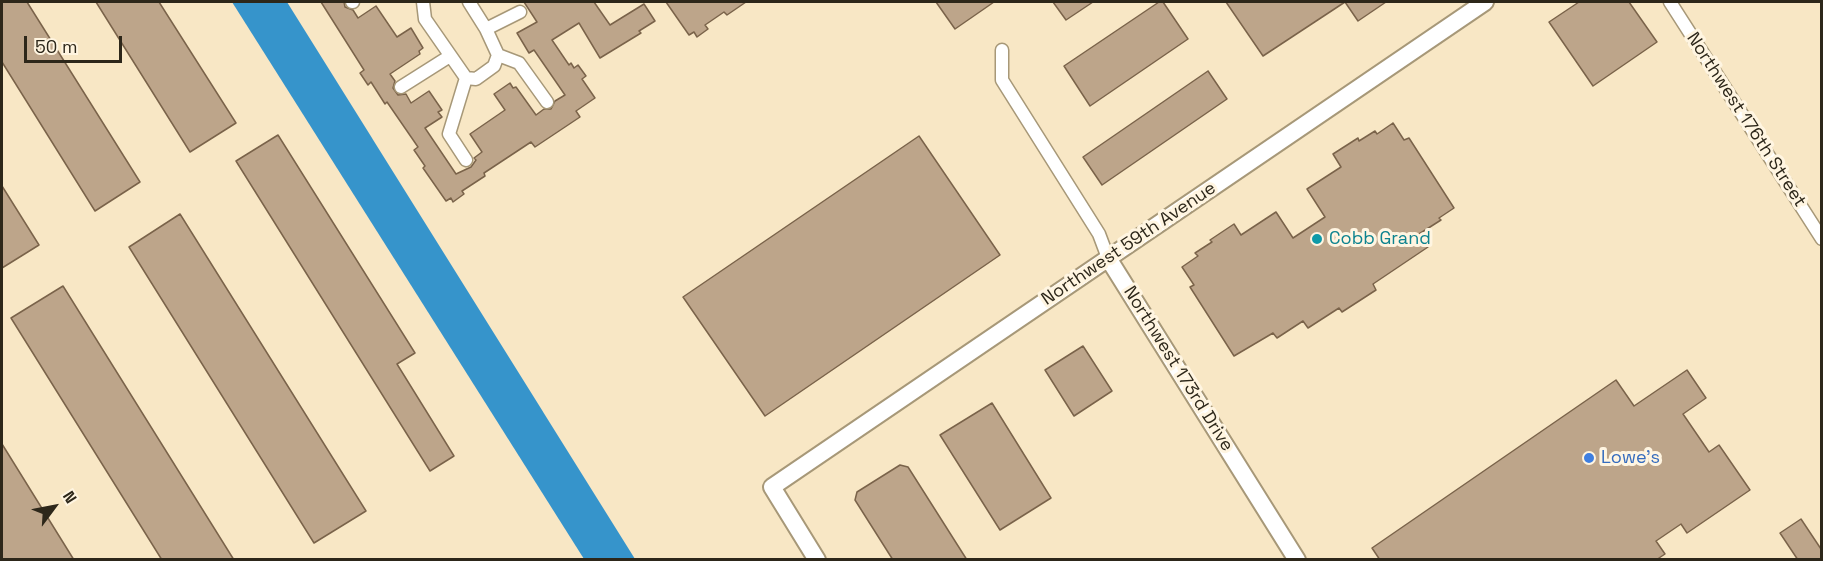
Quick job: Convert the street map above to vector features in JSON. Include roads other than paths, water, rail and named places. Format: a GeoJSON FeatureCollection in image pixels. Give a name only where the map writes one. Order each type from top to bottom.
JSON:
{"type":"FeatureCollection","features":[{"type":"Feature","properties":{"kind":"street"},"geometry":{"type":"LineString","coordinates":[[423,2],[425,19],[466,78],[476,79],[494,66],[498,55]]}},
{"type":"Feature","properties":{"kind":"street"},"geometry":{"type":"LineString","coordinates":[[469,2],[486,29],[498,55],[519,63],[547,102]]}},
{"type":"Feature","properties":{"kind":"street","name":"Northwest 59th Avenue"},"geometry":{"type":"LineString","coordinates":[[818,560],[772,487],[1485,2]]}},
{"type":"Feature","properties":{"kind":"street","name":"Northwest 176th Street"},"geometry":{"type":"LineString","coordinates":[[1670,2],[1821,239]]}},
{"type":"Feature","properties":{"kind":"street"},"geometry":{"type":"LineString","coordinates":[[486,29],[520,12]]}},
{"type":"Feature","properties":{"kind":"street","name":"Northwest 173rd Drive"},"geometry":{"type":"LineString","coordinates":[[1002,50],[1002,80],[1099,234],[1108,258],[1297,560]]}},
{"type":"Feature","properties":{"kind":"street"},"geometry":{"type":"LineString","coordinates":[[401,87],[450,56]]}},
{"type":"Feature","properties":{"kind":"street"},"geometry":{"type":"LineString","coordinates":[[466,78],[448,134],[466,160]]}},
{"type":"Feature","properties":{"kind":"water"},"geometry":{"type":"Polygon","coordinates":[[[232,2],[287,2],[635,559],[584,559],[232,2]]]}},
{"type":"Feature","properties":{"kind":"place","name":"Cobb Grand"},"geometry":{"type":"Point","coordinates":[1317,239]}},
{"type":"Feature","properties":{"kind":"place","name":"Lowe's"},"geometry":{"type":"Point","coordinates":[1589,458]}}]}
